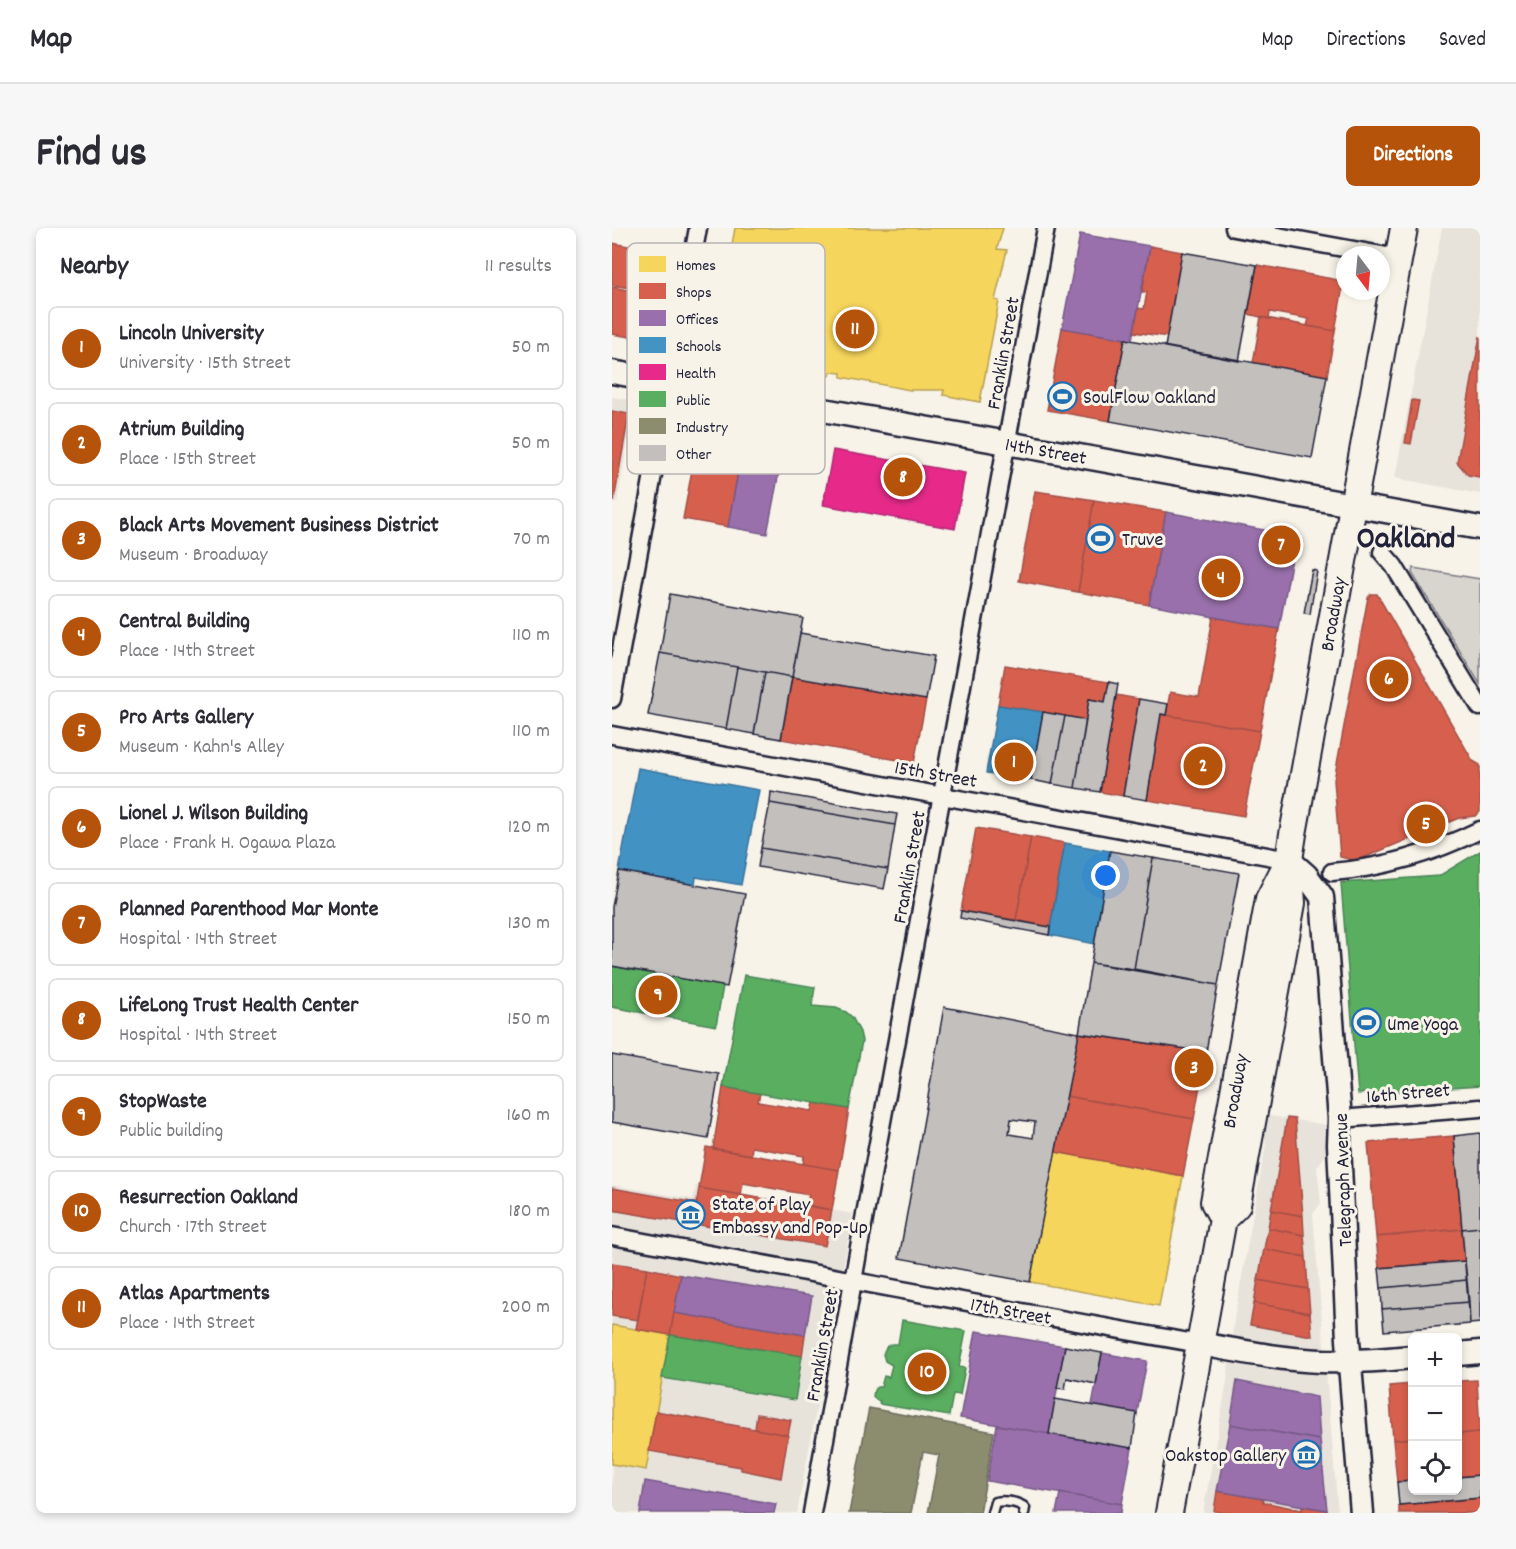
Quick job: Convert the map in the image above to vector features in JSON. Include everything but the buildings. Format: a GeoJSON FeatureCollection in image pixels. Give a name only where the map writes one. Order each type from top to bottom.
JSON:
{"type":"FeatureCollection","features":[{"type":"Feature","properties":{"kind":"main road","name":"Broadway"},"geometry":{"type":"LineString","coordinates":[[1169,1513],[1223,1219],[1237,1205],[1251,1129],[1292,903],[1289,860],[1404,228]]}},
{"type":"Feature","properties":{"kind":"main road","name":"14th Street"},"geometry":{"type":"LineString","coordinates":[[612,372],[627,375]]}},
{"type":"Feature","properties":{"kind":"main road","name":"14th Street"},"geometry":{"type":"LineString","coordinates":[[825,411],[1480,528]]}},
{"type":"Feature","properties":{"kind":"main road","name":"Telegraph Avenue"},"geometry":{"type":"LineString","coordinates":[[1289,860],[1306,875],[1322,897],[1340,1119],[1339,1144],[1350,1362],[1362,1513]]}},
{"type":"Feature","properties":{"kind":"main road","name":"17th Street"},"geometry":{"type":"LineString","coordinates":[[1200,1344],[1286,1358],[1350,1362],[1408,1358]]}},
{"type":"Feature","properties":{"kind":"main road"},"geometry":{"type":"LineString","coordinates":[[1462,1354],[1480,1352]]}},
{"type":"Feature","properties":{"kind":"street"},"geometry":{"type":"LineString","coordinates":[[695,243],[698,228]]}},
{"type":"Feature","properties":{"kind":"street","name":"Franklin Street"},"geometry":{"type":"LineString","coordinates":[[812,1513],[1046,228]]}},
{"type":"Feature","properties":{"kind":"street"},"geometry":{"type":"LineString","coordinates":[[1234,228],[1398,258]]}},
{"type":"Feature","properties":{"kind":"street"},"geometry":{"type":"LineString","coordinates":[[612,699],[653,474]]}},
{"type":"Feature","properties":{"kind":"street"},"geometry":{"type":"LineString","coordinates":[[1382,552],[1398,567],[1480,707]]}},
{"type":"Feature","properties":{"kind":"street","name":"15th Street"},"geometry":{"type":"LineString","coordinates":[[612,735],[1289,860]]}},
{"type":"Feature","properties":{"kind":"street"},"geometry":{"type":"LineString","coordinates":[[1332,872],[1374,867],[1412,858],[1480,830]]}},
{"type":"Feature","properties":{"kind":"street","name":"16th Street"},"geometry":{"type":"LineString","coordinates":[[1340,1119],[1480,1108]]}},
{"type":"Feature","properties":{"kind":"street","name":"17th Street"},"geometry":{"type":"LineString","coordinates":[[612,1236],[1200,1344]]}},
{"type":"Feature","properties":{"kind":"lane"},"geometry":{"type":"LineString","coordinates":[[992,1513],[995,1502],[1000,1501],[1021,1505],[1025,1508],[1024,1513]]}},
{"type":"Feature","properties":{"kind":"shaded area"},"geometry":{"type":"Polygon","coordinates":[[[1442,228],[1480,228],[1480,494],[1395,478],[1442,228]]]}},
{"type":"Feature","properties":{"kind":"shaded area"},"geometry":{"type":"Polygon","coordinates":[[[612,397],[627,400],[627,446],[617,503],[612,502],[612,397]]]}},
{"type":"Feature","properties":{"kind":"shaded area"},"geometry":{"type":"Polygon","coordinates":[[[1413,568],[1480,579],[1480,684],[1412,573],[1413,568]]]}},
{"type":"Feature","properties":{"kind":"shaded area"},"geometry":{"type":"Polygon","coordinates":[[[1265,1115],[1327,1125],[1325,1156],[1317,1167],[1321,1203],[1313,1214],[1338,1513],[1203,1513],[1227,1381],[1234,1320],[1266,1144],[1263,1133],[1265,1115]]]}},
{"type":"Feature","properties":{"kind":"shaded area"},"geometry":{"type":"Polygon","coordinates":[[[612,1185],[693,1199],[696,1186],[853,1214],[797,1513],[612,1513],[612,1464],[646,1470],[670,1335],[612,1325],[612,1185]]]}},
{"type":"Feature","properties":{"kind":"place","name":"Atlas Apartments"},"geometry":{"type":"Point","coordinates":[855,329]}},
{"type":"Feature","properties":{"kind":"place","name":"SoulFlow Oakland"},"geometry":{"type":"Point","coordinates":[1062,396]}},
{"type":"Feature","properties":{"kind":"place","name":"LifeLong Trust Health Center"},"geometry":{"type":"Point","coordinates":[903,477]}},
{"type":"Feature","properties":{"kind":"place","name":"Truve"},"geometry":{"type":"Point","coordinates":[1101,538]}},
{"type":"Feature","properties":{"kind":"place","name":"Planned Parenthood Mar Monte"},"geometry":{"type":"Point","coordinates":[1281,545]}},
{"type":"Feature","properties":{"kind":"place","name":"Central Building"},"geometry":{"type":"Point","coordinates":[1221,578]}},
{"type":"Feature","properties":{"kind":"place","name":"Lionel J. Wilson Building"},"geometry":{"type":"Point","coordinates":[1389,679]}},
{"type":"Feature","properties":{"kind":"place","name":"Lincoln University"},"geometry":{"type":"Point","coordinates":[1014,762]}},
{"type":"Feature","properties":{"kind":"place","name":"Atrium Building"},"geometry":{"type":"Point","coordinates":[1203,766]}},
{"type":"Feature","properties":{"kind":"place","name":"Pro Arts Gallery"},"geometry":{"type":"Point","coordinates":[1426,824]}},
{"type":"Feature","properties":{"kind":"place","name":"StopWaste"},"geometry":{"type":"Point","coordinates":[658,995]}},
{"type":"Feature","properties":{"kind":"place","name":"Ume Yoga"},"geometry":{"type":"Point","coordinates":[1366,1023]}},
{"type":"Feature","properties":{"kind":"place","name":"Black Arts Movement Business District"},"geometry":{"type":"Point","coordinates":[1194,1068]}},
{"type":"Feature","properties":{"kind":"place","name":"State of Play Embassy and Pop-Up"},"geometry":{"type":"Point","coordinates":[691,1214]}},
{"type":"Feature","properties":{"kind":"place","name":"Resurrection Oakland"},"geometry":{"type":"Point","coordinates":[927,1372]}},
{"type":"Feature","properties":{"kind":"place","name":"Oakstop Gallery"},"geometry":{"type":"Point","coordinates":[1307,1454]}},
{"type":"Feature","properties":{"kind":"district","name":"Oakland"},"geometry":{"type":"Point","coordinates":[1406,536]}}]}
